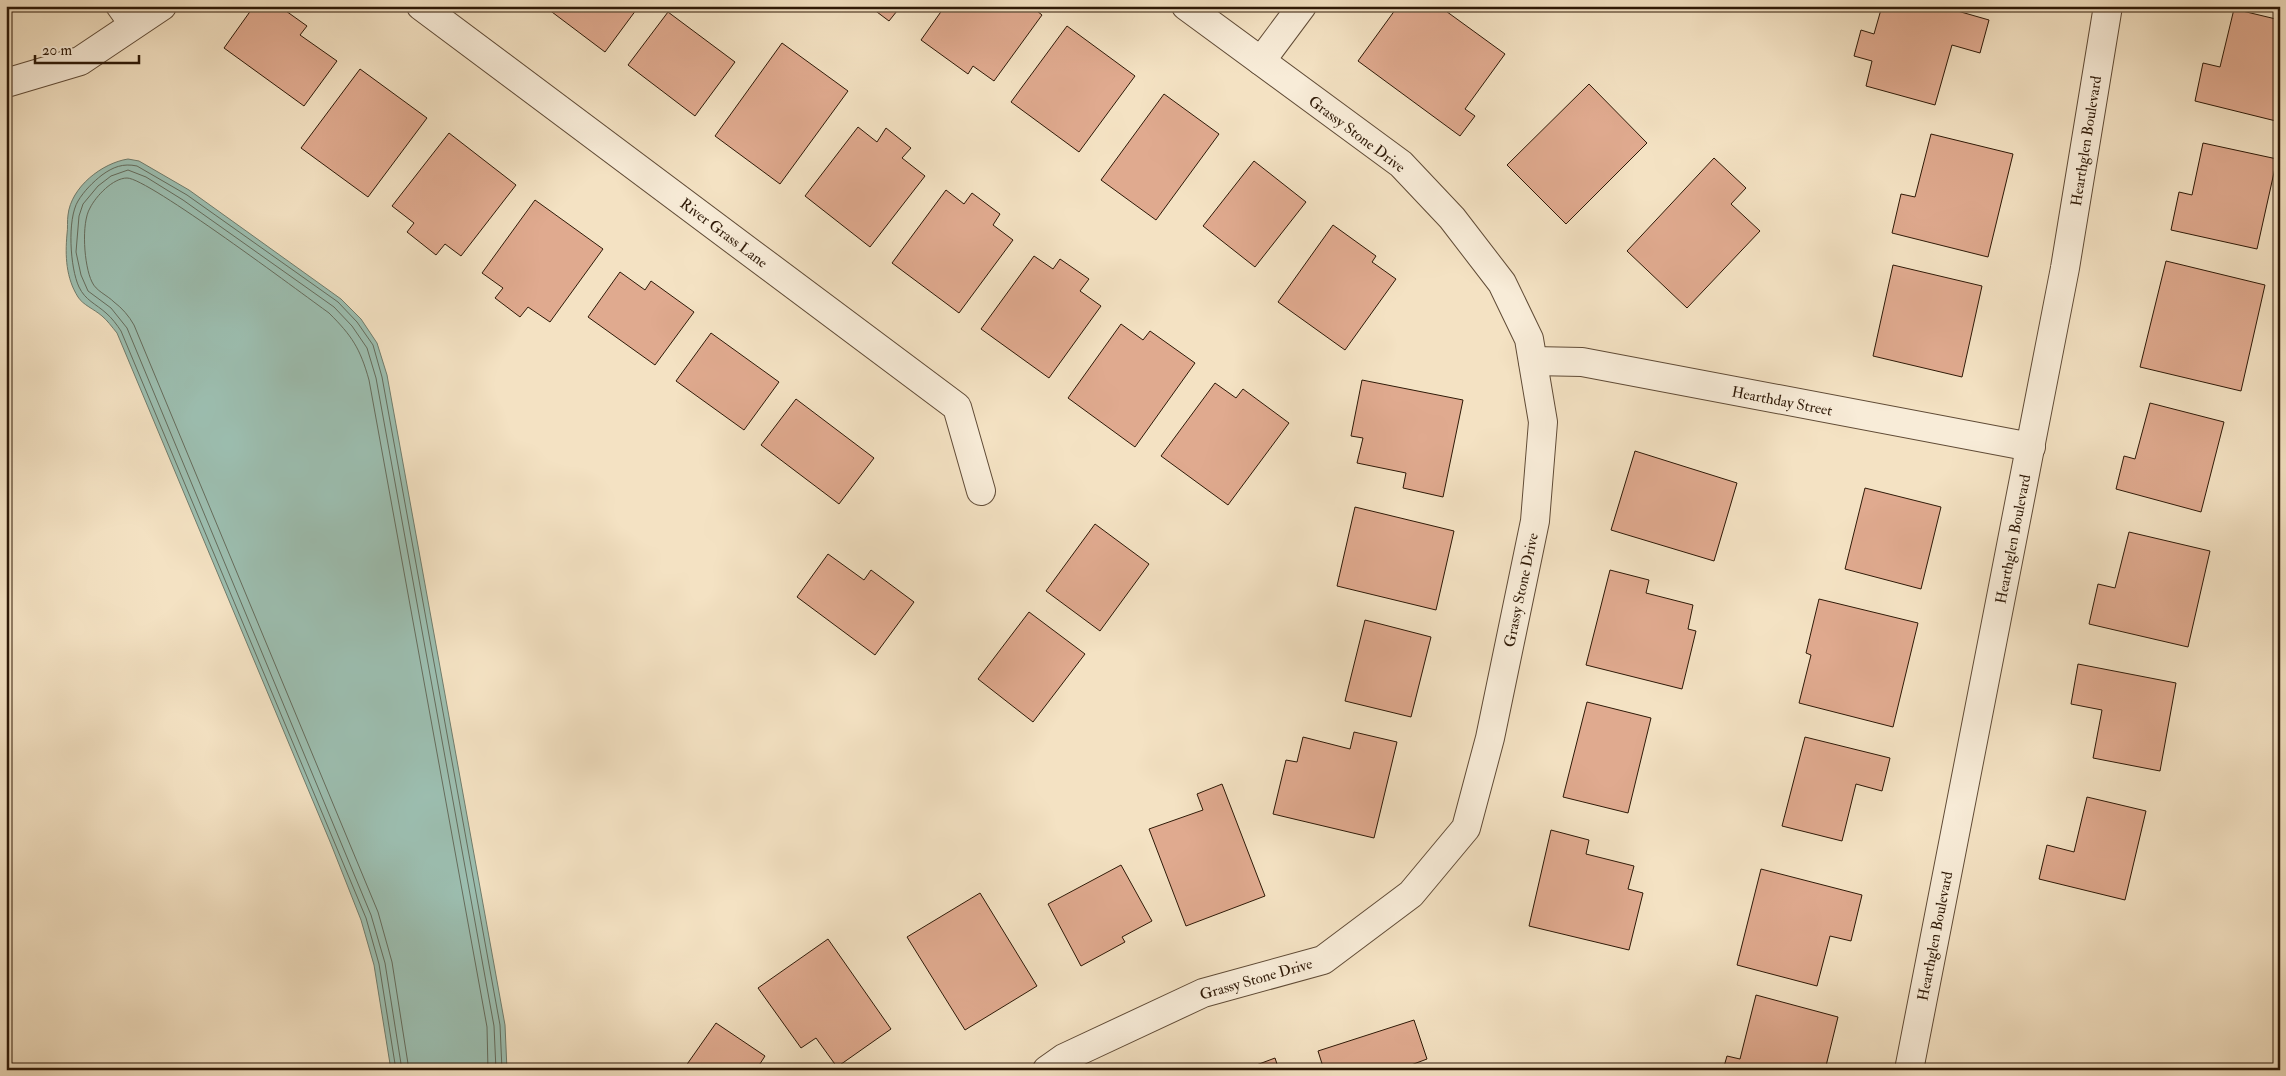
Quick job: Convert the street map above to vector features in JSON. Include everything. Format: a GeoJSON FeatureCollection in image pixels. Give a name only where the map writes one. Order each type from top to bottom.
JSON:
{"type":"FeatureCollection","features":[{"type":"Feature","properties":{"kind":"street"},"geometry":{"type":"LineString","coordinates":[[6,83],[80,61],[123,17],[162,6]]}},
{"type":"Feature","properties":{"kind":"street","name":"River Grass Lane"},"geometry":{"type":"LineString","coordinates":[[421,6],[957,407],[981,491]]}},
{"type":"Feature","properties":{"kind":"street","name":"Grassy Stone Drive"},"geometry":{"type":"LineString","coordinates":[[1047,1070],[1064,1058],[1203,993],[1323,960],[1411,894],[1466,828],[1490,738],[1535,521],[1544,422],[1529,339],[1502,283],[1452,218],[1401,164],[1186,6]]}},
{"type":"Feature","properties":{"kind":"street"},"geometry":{"type":"LineString","coordinates":[[1261,61],[1302,6]]}},
{"type":"Feature","properties":{"kind":"street","name":"Hearthglen Boulevard"},"geometry":{"type":"LineString","coordinates":[[1909,1070],[2065,268],[2108,6]]}},
{"type":"Feature","properties":{"kind":"street","name":"Hearthday Street"},"geometry":{"type":"LineString","coordinates":[[1533,361],[1582,362],[2030,447]]}},
{"type":"Feature","properties":{"kind":"water"},"geometry":{"type":"Polygon","coordinates":[[[128,159],[139,161],[189,190],[341,299],[361,319],[377,343],[387,375],[505,1025],[507,1070],[391,1070],[374,965],[361,920],[331,844],[117,333],[104,318],[80,300],[71,282],[67,267],[66,250],[70,205],[81,186],[89,178],[118,161],[128,159]]]}},
{"type":"Feature","properties":{"kind":"building"},"geometry":{"type":"Polygon","coordinates":[[[254,6],[279,6],[307,26],[300,35],[337,61],[304,106],[224,48],[254,6]]]}},
{"type":"Feature","properties":{"kind":"building"},"geometry":{"type":"Polygon","coordinates":[[[544,6],[639,6],[605,52],[544,6]]]}},
{"type":"Feature","properties":{"kind":"building"},"geometry":{"type":"Polygon","coordinates":[[[869,6],[901,6],[889,21],[869,6]]]}},
{"type":"Feature","properties":{"kind":"building"},"geometry":{"type":"Polygon","coordinates":[[[945,6],[1031,6],[1042,15],[994,81],[973,66],[968,74],[921,40],[945,6]]]}},
{"type":"Feature","properties":{"kind":"building"},"geometry":{"type":"Polygon","coordinates":[[[1398,6],[1439,6],[1505,54],[1465,109],[1475,116],[1460,136],[1358,61],[1398,6]]]}},
{"type":"Feature","properties":{"kind":"building"},"geometry":{"type":"Polygon","coordinates":[[[1882,6],[1940,6],[1989,20],[1980,53],[1952,45],[1935,105],[1866,86],[1872,61],[1854,56],[1861,30],[1874,34],[1882,6]]]}},
{"type":"Feature","properties":{"kind":"building"},"geometry":{"type":"Polygon","coordinates":[[[2234,9],[2280,20],[2280,122],[2195,101],[2203,63],[2220,67],[2234,9]]]}},
{"type":"Feature","properties":{"kind":"building"},"geometry":{"type":"Polygon","coordinates":[[[668,12],[735,62],[695,116],[628,65],[668,12]]]}},
{"type":"Feature","properties":{"kind":"building"},"geometry":{"type":"Polygon","coordinates":[[[1067,26],[1135,76],[1079,152],[1011,102],[1067,26]]]}},
{"type":"Feature","properties":{"kind":"building"},"geometry":{"type":"Polygon","coordinates":[[[782,43],[848,91],[780,184],[715,136],[782,43]]]}},
{"type":"Feature","properties":{"kind":"building"},"geometry":{"type":"Polygon","coordinates":[[[360,69],[427,118],[368,197],[301,148],[360,69]]]}},
{"type":"Feature","properties":{"kind":"building"},"geometry":{"type":"Polygon","coordinates":[[[1589,84],[1647,143],[1566,224],[1507,165],[1589,84]]]}},
{"type":"Feature","properties":{"kind":"building"},"geometry":{"type":"Polygon","coordinates":[[[1164,94],[1219,134],[1156,220],[1101,180],[1164,94]]]}},
{"type":"Feature","properties":{"kind":"building"},"geometry":{"type":"Polygon","coordinates":[[[858,127],[877,142],[886,128],[911,148],[902,158],[925,176],[870,247],[805,196],[858,127]]]}},
{"type":"Feature","properties":{"kind":"building"},"geometry":{"type":"Polygon","coordinates":[[[449,133],[516,185],[461,256],[445,244],[436,255],[407,232],[414,223],[392,206],[449,133]]]}},
{"type":"Feature","properties":{"kind":"building"},"geometry":{"type":"Polygon","coordinates":[[[1931,134],[2013,154],[1988,257],[1892,233],[1901,194],[1915,197],[1931,134]]]}},
{"type":"Feature","properties":{"kind":"building"},"geometry":{"type":"Polygon","coordinates":[[[2203,143],[2277,159],[2257,249],[2171,230],[2179,192],[2192,195],[2203,143]]]}},
{"type":"Feature","properties":{"kind":"building"},"geometry":{"type":"Polygon","coordinates":[[[1714,158],[1746,188],[1731,204],[1760,231],[1687,308],[1627,251],[1714,158]]]}},
{"type":"Feature","properties":{"kind":"building"},"geometry":{"type":"Polygon","coordinates":[[[1254,161],[1306,202],[1255,267],[1203,226],[1254,161]]]}},
{"type":"Feature","properties":{"kind":"building"},"geometry":{"type":"Polygon","coordinates":[[[946,190],[964,204],[972,193],[1000,214],[993,225],[1013,240],[959,313],[892,263],[946,190]]]}},
{"type":"Feature","properties":{"kind":"building"},"geometry":{"type":"Polygon","coordinates":[[[535,200],[603,249],[550,322],[528,307],[520,317],[495,298],[503,288],[482,273],[535,200]]]}},
{"type":"Feature","properties":{"kind":"building"},"geometry":{"type":"Polygon","coordinates":[[[1333,225],[1376,256],[1372,262],[1396,279],[1345,350],[1278,302],[1333,225]]]}},
{"type":"Feature","properties":{"kind":"building"},"geometry":{"type":"Polygon","coordinates":[[[1034,256],[1053,269],[1060,259],[1089,279],[1080,291],[1101,306],[1049,378],[981,329],[1034,256]]]}},
{"type":"Feature","properties":{"kind":"building"},"geometry":{"type":"Polygon","coordinates":[[[2166,261],[2265,285],[2241,391],[2140,367],[2166,261]]]}},
{"type":"Feature","properties":{"kind":"building"},"geometry":{"type":"Polygon","coordinates":[[[1893,265],[1982,286],[1962,377],[1873,356],[1893,265]]]}},
{"type":"Feature","properties":{"kind":"building"},"geometry":{"type":"Polygon","coordinates":[[[620,272],[645,290],[651,281],[694,312],[655,365],[588,317],[620,272]]]}},
{"type":"Feature","properties":{"kind":"building"},"geometry":{"type":"Polygon","coordinates":[[[1121,324],[1143,340],[1150,331],[1195,363],[1135,447],[1068,398],[1121,324]]]}},
{"type":"Feature","properties":{"kind":"building"},"geometry":{"type":"Polygon","coordinates":[[[711,333],[779,382],[744,430],[676,381],[711,333]]]}},
{"type":"Feature","properties":{"kind":"building"},"geometry":{"type":"Polygon","coordinates":[[[1362,380],[1463,400],[1443,497],[1403,488],[1406,473],[1357,463],[1363,438],[1351,436],[1362,380]]]}},
{"type":"Feature","properties":{"kind":"building"},"geometry":{"type":"Polygon","coordinates":[[[1215,383],[1236,398],[1243,389],[1289,423],[1228,505],[1161,456],[1215,383]]]}},
{"type":"Feature","properties":{"kind":"building"},"geometry":{"type":"Polygon","coordinates":[[[796,399],[874,458],[839,504],[761,445],[796,399]]]}},
{"type":"Feature","properties":{"kind":"building"},"geometry":{"type":"Polygon","coordinates":[[[2150,403],[2224,422],[2201,512],[2116,489],[2124,456],[2135,459],[2150,403]]]}},
{"type":"Feature","properties":{"kind":"building"},"geometry":{"type":"Polygon","coordinates":[[[1635,451],[1737,483],[1714,561],[1611,530],[1635,451]]]}},
{"type":"Feature","properties":{"kind":"building"},"geometry":{"type":"Polygon","coordinates":[[[1865,488],[1941,507],[1921,589],[1845,569],[1865,488]]]}},
{"type":"Feature","properties":{"kind":"building"},"geometry":{"type":"Polygon","coordinates":[[[1355,507],[1454,531],[1436,610],[1337,586],[1355,507]]]}},
{"type":"Feature","properties":{"kind":"building"},"geometry":{"type":"Polygon","coordinates":[[[1095,524],[1149,564],[1100,631],[1046,591],[1095,524]]]}},
{"type":"Feature","properties":{"kind":"building"},"geometry":{"type":"Polygon","coordinates":[[[2129,532],[2210,551],[2188,647],[2089,624],[2098,584],[2115,588],[2129,532]]]}},
{"type":"Feature","properties":{"kind":"building"},"geometry":{"type":"Polygon","coordinates":[[[828,554],[864,580],[871,570],[914,602],[875,655],[797,597],[828,554]]]}},
{"type":"Feature","properties":{"kind":"building"},"geometry":{"type":"Polygon","coordinates":[[[1610,570],[1649,580],[1646,593],[1693,605],[1688,629],[1696,631],[1682,689],[1586,665],[1610,570]]]}},
{"type":"Feature","properties":{"kind":"building"},"geometry":{"type":"Polygon","coordinates":[[[1819,599],[1918,623],[1893,727],[1799,703],[1811,655],[1806,653],[1819,599]]]}},
{"type":"Feature","properties":{"kind":"building"},"geometry":{"type":"Polygon","coordinates":[[[1029,612],[1085,654],[1033,722],[978,679],[1029,612]]]}},
{"type":"Feature","properties":{"kind":"building"},"geometry":{"type":"Polygon","coordinates":[[[1365,620],[1431,637],[1411,717],[1345,701],[1365,620]]]}},
{"type":"Feature","properties":{"kind":"building"},"geometry":{"type":"Polygon","coordinates":[[[2078,664],[2176,683],[2160,771],[2093,758],[2102,710],[2071,704],[2078,664]]]}},
{"type":"Feature","properties":{"kind":"building"},"geometry":{"type":"Polygon","coordinates":[[[1587,702],[1651,718],[1628,813],[1563,797],[1587,702]]]}},
{"type":"Feature","properties":{"kind":"building"},"geometry":{"type":"Polygon","coordinates":[[[1354,732],[1397,742],[1374,838],[1273,814],[1286,760],[1297,762],[1303,737],[1350,749],[1354,732]]]}},
{"type":"Feature","properties":{"kind":"building"},"geometry":{"type":"Polygon","coordinates":[[[1805,737],[1890,758],[1882,791],[1856,784],[1842,841],[1782,826],[1805,737]]]}},
{"type":"Feature","properties":{"kind":"building"},"geometry":{"type":"Polygon","coordinates":[[[1222,784],[1265,896],[1186,926],[1149,829],[1203,810],[1197,794],[1222,784]]]}},
{"type":"Feature","properties":{"kind":"building"},"geometry":{"type":"Polygon","coordinates":[[[2087,797],[2146,811],[2125,900],[2039,879],[2047,845],[2074,852],[2087,797]]]}},
{"type":"Feature","properties":{"kind":"building"},"geometry":{"type":"Polygon","coordinates":[[[1551,830],[1589,840],[1586,854],[1634,866],[1628,889],[1643,893],[1629,950],[1529,926],[1551,830]]]}},
{"type":"Feature","properties":{"kind":"building"},"geometry":{"type":"Polygon","coordinates":[[[1121,865],[1152,921],[1122,937],[1125,942],[1081,966],[1048,904],[1121,865]]]}},
{"type":"Feature","properties":{"kind":"building"},"geometry":{"type":"Polygon","coordinates":[[[1761,869],[1862,895],[1851,941],[1830,936],[1817,986],[1737,965],[1761,869]]]}},
{"type":"Feature","properties":{"kind":"building"},"geometry":{"type":"Polygon","coordinates":[[[980,893],[1037,986],[965,1030],[907,937],[980,893]]]}},
{"type":"Feature","properties":{"kind":"building"},"geometry":{"type":"Polygon","coordinates":[[[828,939],[891,1029],[837,1067],[816,1038],[801,1048],[758,988],[828,939]]]}},
{"type":"Feature","properties":{"kind":"building"},"geometry":{"type":"Polygon","coordinates":[[[1756,995],[1838,1017],[1825,1070],[1723,1070],[1727,1056],[1740,1059],[1756,995]]]}},
{"type":"Feature","properties":{"kind":"building"},"geometry":{"type":"Polygon","coordinates":[[[1414,1020],[1427,1059],[1411,1065],[1413,1070],[1324,1070],[1318,1051],[1414,1020]]]}},
{"type":"Feature","properties":{"kind":"building"},"geometry":{"type":"Polygon","coordinates":[[[716,1023],[765,1056],[756,1070],[683,1070],[716,1023]]]}},
{"type":"Feature","properties":{"kind":"building"},"geometry":{"type":"Polygon","coordinates":[[[1275,1058],[1279,1070],[1243,1070],[1275,1058]]]}}]}
